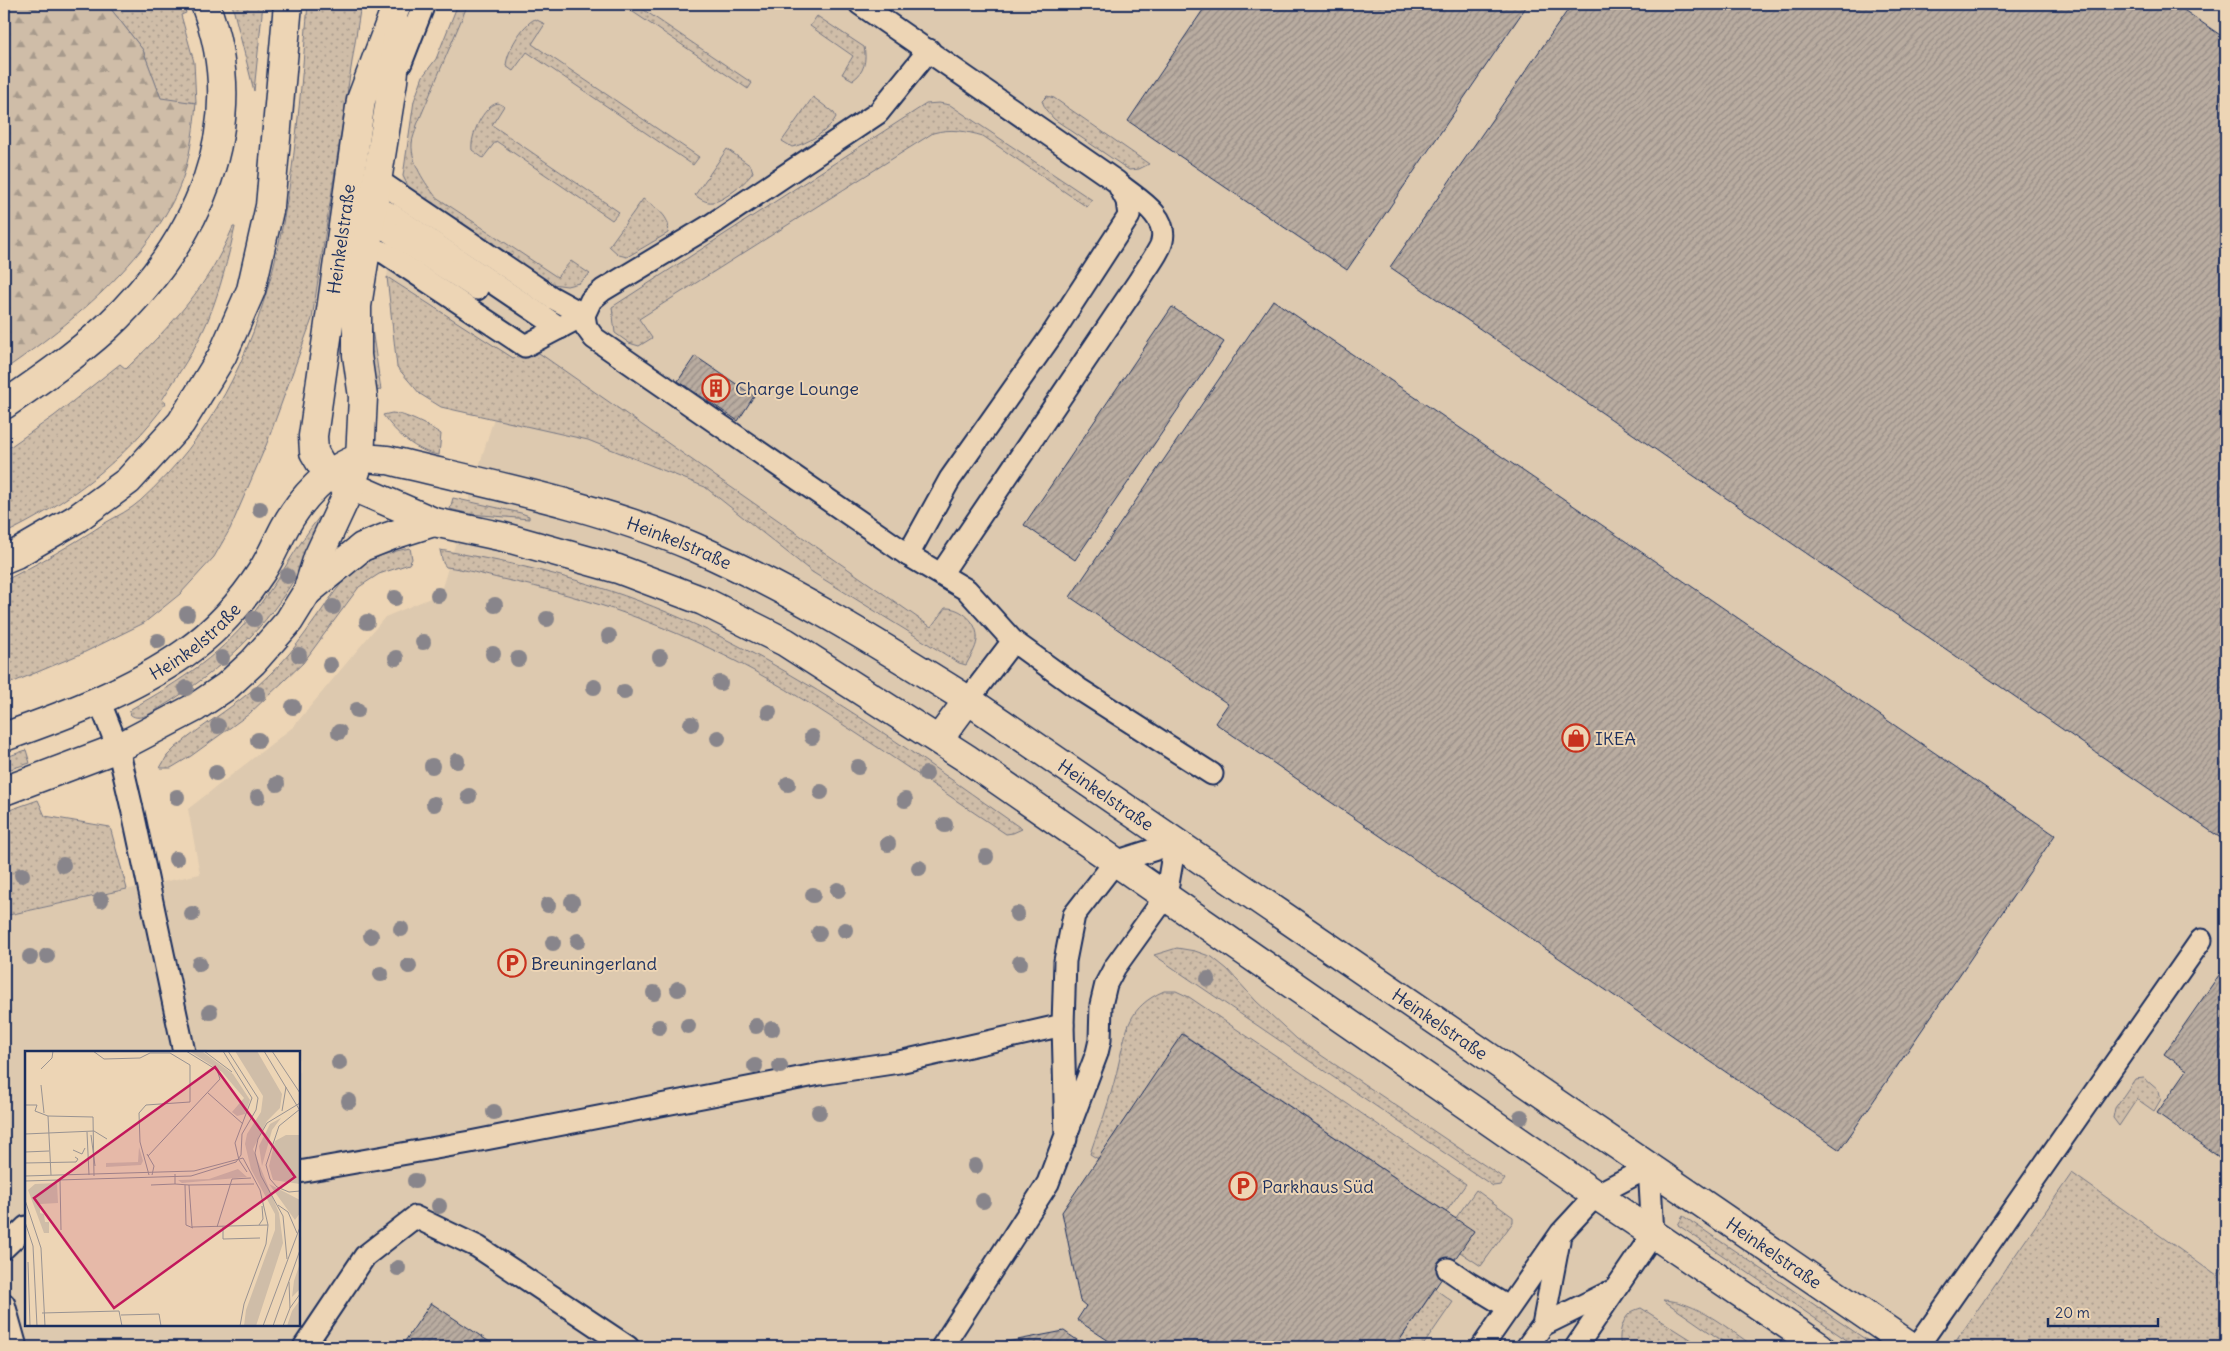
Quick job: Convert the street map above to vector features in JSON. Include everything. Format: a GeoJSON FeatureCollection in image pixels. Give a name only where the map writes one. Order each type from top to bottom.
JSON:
{"type":"FeatureCollection","features":[{"type":"Feature","properties":{"kind":"main road"},"geometry":{"type":"LineString","coordinates":[[4,405],[67,360],[106,327],[139,293],[182,234],[200,199],[214,164],[221,128],[224,94],[220,54],[205,4]]}},
{"type":"Feature","properties":{"kind":"main road"},"geometry":{"type":"LineString","coordinates":[[4,559],[76,519],[128,481],[181,423],[222,356],[250,290],[270,206],[288,4]]}},
{"type":"Feature","properties":{"kind":"main road","name":"Heinkelstraße"},"geometry":{"type":"LineString","coordinates":[[4,737],[99,700],[186,653],[229,615],[264,569],[286,525],[301,504],[340,481],[360,459],[364,398],[357,355],[357,306],[393,81],[399,4]]}},
{"type":"Feature","properties":{"kind":"main road","name":"Heinkelstraße"},"geometry":{"type":"LineString","coordinates":[[340,481],[314,452],[313,436],[361,100],[399,4]]}},
{"type":"Feature","properties":{"kind":"main road","name":"Heinkelstraße"},"geometry":{"type":"LineString","coordinates":[[360,459],[388,460],[566,503],[627,522],[692,547],[783,589],[832,616],[968,700],[1912,1347]]}},
{"type":"Feature","properties":{"kind":"main road"},"geometry":{"type":"LineString","coordinates":[[4,791],[118,748],[196,707],[227,686],[277,636],[307,592],[340,481],[434,522],[504,537],[618,569],[703,601],[785,642],[939,740],[1596,1195],[1820,1347]]}},
{"type":"Feature","properties":{"kind":"main road"},"geometry":{"type":"LineString","coordinates":[[307,592],[362,547],[434,522]]}},
{"type":"Feature","properties":{"kind":"main road"},"geometry":{"type":"LineString","coordinates":[[939,740],[968,700]]}},
{"type":"Feature","properties":{"kind":"lane"},"geometry":{"type":"LineString","coordinates":[[393,81],[424,4]]}},
{"type":"Feature","properties":{"kind":"lane"},"geometry":{"type":"LineString","coordinates":[[860,4],[882,10],[929,50],[1116,182],[1153,212],[1162,224],[1162,242],[1133,289],[941,574]]}},
{"type":"Feature","properties":{"kind":"lane"},"geometry":{"type":"LineString","coordinates":[[929,50],[878,113],[710,225],[603,290],[591,300],[584,315],[586,327],[594,338],[908,554],[967,590],[1013,640],[1079,690],[1212,774]]}},
{"type":"Feature","properties":{"kind":"lane"},"geometry":{"type":"LineString","coordinates":[[908,554],[950,479],[1051,336],[1129,216],[1127,201],[1116,182]]}},
{"type":"Feature","properties":{"kind":"lane"},"geometry":{"type":"LineString","coordinates":[[372,213],[551,297],[584,315]]}},
{"type":"Feature","properties":{"kind":"lane"},"geometry":{"type":"LineString","coordinates":[[372,213],[384,253],[525,346],[584,315]]}},
{"type":"Feature","properties":{"kind":"lane"},"geometry":{"type":"LineString","coordinates":[[372,213],[391,214],[553,331]]}},
{"type":"Feature","properties":{"kind":"lane"},"geometry":{"type":"LineString","coordinates":[[968,700],[1013,640]]}},
{"type":"Feature","properties":{"kind":"lane"},"geometry":{"type":"LineString","coordinates":[[99,700],[118,748],[184,1051]]}},
{"type":"Feature","properties":{"kind":"lane"},"geometry":{"type":"LineString","coordinates":[[942,1347],[1048,1183],[1066,1139],[1097,1053],[1100,1040],[1101,1005],[1106,984],[1115,967],[1166,896],[1175,843],[1115,862],[1074,916],[1065,961],[1063,1025],[1066,1139]]}},
{"type":"Feature","properties":{"kind":"lane"},"geometry":{"type":"LineString","coordinates":[[1918,1347],[2201,940]]}},
{"type":"Feature","properties":{"kind":"lane"},"geometry":{"type":"LineString","coordinates":[[300,1172],[470,1142],[820,1074],[899,1062],[1063,1025]]}},
{"type":"Feature","properties":{"kind":"lane"},"geometry":{"type":"LineString","coordinates":[[1482,1347],[1560,1233],[1596,1195],[1649,1167],[1653,1234],[1576,1347]]}},
{"type":"Feature","properties":{"kind":"lane"},"geometry":{"type":"LineString","coordinates":[[304,1347],[365,1256],[415,1217],[478,1248],[628,1347]]}},
{"type":"Feature","properties":{"kind":"lane"},"geometry":{"type":"LineString","coordinates":[[4,1248],[25,1228]]}},
{"type":"Feature","properties":{"kind":"lane"},"geometry":{"type":"LineString","coordinates":[[1528,1347],[1543,1325],[1560,1233]]}},
{"type":"Feature","properties":{"kind":"lane"},"geometry":{"type":"LineString","coordinates":[[1448,1269],[1508,1307]]}},
{"type":"Feature","properties":{"kind":"lane"},"geometry":{"type":"LineString","coordinates":[[1543,1325],[1615,1290]]}},
{"type":"Feature","properties":{"kind":"lane"},"geometry":{"type":"LineString","coordinates":[[4,1304],[16,1347]]}},
{"type":"Feature","properties":{"kind":"shaded area"},"geometry":{"type":"Polygon","coordinates":[[[458,4],[2226,4],[2226,1347],[4,1347],[4,916],[200,874],[188,809],[293,727],[385,617],[440,594],[512,359],[387,277],[414,101],[423,76],[436,59],[458,4]]]}},
{"type":"Feature","properties":{"kind":"green space"},"geometry":{"type":"Polygon","coordinates":[[[4,4],[107,4],[143,50],[161,98],[196,103],[185,171],[173,201],[156,230],[135,258],[85,308],[4,370],[4,4]]]}},
{"type":"Feature","properties":{"kind":"green space"},"geometry":{"type":"Polygon","coordinates":[[[107,4],[183,4],[186,13],[181,15],[194,62],[196,103],[161,99],[143,50],[107,4]]]}},
{"type":"Feature","properties":{"kind":"green space"},"geometry":{"type":"Polygon","coordinates":[[[232,4],[263,4],[254,91],[232,4]]]}},
{"type":"Feature","properties":{"kind":"green space"},"geometry":{"type":"Polygon","coordinates":[[[308,4],[361,4],[312,319],[267,443],[230,529],[214,557],[180,594],[144,623],[83,653],[4,686],[4,581],[43,561],[140,501],[188,450],[225,394],[252,334],[272,271],[286,206],[296,139],[308,4]]]}},
{"type":"Feature","properties":{"kind":"green space"},"geometry":{"type":"Polygon","coordinates":[[[458,4],[468,4],[417,125],[412,144],[416,165],[436,197],[557,277],[571,261],[590,274],[579,283],[567,286],[552,284],[523,268],[420,197],[408,186],[403,176],[414,101],[423,76],[436,59],[458,4]]]}},
{"type":"Feature","properties":{"kind":"green space"},"geometry":{"type":"Polygon","coordinates":[[[621,4],[635,4],[752,83],[748,89],[621,4]]]}},
{"type":"Feature","properties":{"kind":"green space"},"geometry":{"type":"Polygon","coordinates":[[[817,16],[864,47],[864,66],[860,74],[853,80],[842,74],[853,56],[810,26],[817,16]]]}},
{"type":"Feature","properties":{"kind":"green space"},"geometry":{"type":"Polygon","coordinates":[[[535,19],[545,24],[532,44],[699,157],[693,165],[527,52],[513,71],[506,66],[509,53],[516,39],[525,27],[535,19]]]}},
{"type":"Feature","properties":{"kind":"green space"},"geometry":{"type":"Polygon","coordinates":[[[1047,96],[1054,98],[1149,164],[1139,169],[1129,170],[1054,119],[1046,110],[1042,101],[1047,96]]]}},
{"type":"Feature","properties":{"kind":"green space"},"geometry":{"type":"Polygon","coordinates":[[[813,97],[834,113],[836,117],[817,136],[792,147],[782,141],[813,97]]]}},
{"type":"Feature","properties":{"kind":"green space"},"geometry":{"type":"Polygon","coordinates":[[[498,103],[504,106],[492,125],[619,212],[612,220],[496,141],[483,158],[472,150],[473,137],[479,122],[492,105],[498,103]]]}},
{"type":"Feature","properties":{"kind":"green space"},"geometry":{"type":"Polygon","coordinates":[[[939,103],[950,105],[1092,200],[1087,207],[983,136],[958,131],[933,133],[639,319],[652,338],[639,346],[629,343],[615,333],[612,307],[926,104],[939,103]]]}},
{"type":"Feature","properties":{"kind":"green space"},"geometry":{"type":"Polygon","coordinates":[[[727,149],[751,166],[753,172],[741,185],[718,201],[708,202],[703,200],[695,195],[727,149]]]}},
{"type":"Feature","properties":{"kind":"green space"},"geometry":{"type":"Polygon","coordinates":[[[643,199],[665,217],[669,227],[668,233],[627,257],[619,255],[609,246],[643,199]]]}},
{"type":"Feature","properties":{"kind":"green space"},"geometry":{"type":"Polygon","coordinates":[[[233,227],[235,227],[227,263],[208,320],[198,341],[162,400],[166,403],[133,443],[93,479],[50,509],[4,534],[4,451],[54,416],[120,364],[126,369],[174,320],[200,287],[223,249],[233,227]]]}},
{"type":"Feature","properties":{"kind":"green space"},"geometry":{"type":"Polygon","coordinates":[[[387,277],[513,358],[539,353],[931,627],[945,608],[951,608],[963,613],[972,622],[977,634],[973,653],[966,665],[959,663],[812,572],[705,487],[588,440],[441,407],[420,394],[397,367],[387,277]]]}},
{"type":"Feature","properties":{"kind":"green space"},"geometry":{"type":"Polygon","coordinates":[[[367,322],[371,322],[381,390],[374,391],[367,322]]]}},
{"type":"Feature","properties":{"kind":"green space"},"geometry":{"type":"Polygon","coordinates":[[[392,413],[424,424],[441,434],[439,455],[422,450],[400,435],[383,415],[392,413]]]}},
{"type":"Feature","properties":{"kind":"green space"},"geometry":{"type":"Polygon","coordinates":[[[453,498],[521,513],[529,516],[529,519],[470,514],[450,509],[453,498]]]}},
{"type":"Feature","properties":{"kind":"green space"},"geometry":{"type":"Polygon","coordinates":[[[320,516],[322,519],[299,571],[272,612],[240,648],[203,679],[146,716],[137,717],[129,713],[131,709],[201,665],[231,638],[266,596],[320,516]]]}},
{"type":"Feature","properties":{"kind":"green space"},"geometry":{"type":"Polygon","coordinates":[[[410,548],[412,559],[409,564],[379,574],[359,587],[303,663],[249,714],[191,756],[171,768],[160,768],[167,756],[175,748],[247,695],[277,668],[297,644],[341,583],[353,571],[377,557],[410,548]]]}},
{"type":"Feature","properties":{"kind":"green space"},"geometry":{"type":"Polygon","coordinates":[[[440,550],[518,565],[595,586],[653,607],[710,631],[818,691],[921,758],[1022,829],[1006,834],[818,709],[724,655],[663,628],[599,605],[535,586],[446,567],[440,550]]]}},
{"type":"Feature","properties":{"kind":"green space"},"geometry":{"type":"Polygon","coordinates":[[[26,750],[30,763],[4,771],[4,758],[26,750]]]}},
{"type":"Feature","properties":{"kind":"green space"},"geometry":{"type":"Polygon","coordinates":[[[38,800],[45,816],[110,827],[127,889],[4,916],[4,812],[38,800]]]}},
{"type":"Feature","properties":{"kind":"green space"},"geometry":{"type":"Polygon","coordinates":[[[1177,948],[1195,951],[1212,957],[1227,969],[1256,1001],[1297,1039],[1505,1179],[1501,1185],[1493,1186],[1154,955],[1177,948]]]}},
{"type":"Feature","properties":{"kind":"green space"},"geometry":{"type":"Polygon","coordinates":[[[1164,991],[1176,991],[1189,997],[1466,1184],[1446,1212],[1183,1034],[1098,1159],[1090,1154],[1106,1110],[1124,1039],[1131,1020],[1143,1004],[1164,991]]]}},
{"type":"Feature","properties":{"kind":"green space"},"geometry":{"type":"Polygon","coordinates":[[[2144,1078],[2159,1091],[2161,1099],[2154,1111],[2137,1099],[2119,1126],[2113,1118],[2115,1108],[2135,1079],[2144,1078]]]}},
{"type":"Feature","properties":{"kind":"green space"},"geometry":{"type":"Polygon","coordinates":[[[2072,1173],[2217,1276],[2226,1263],[2226,1347],[1965,1347],[1956,1341],[2072,1173]]]}},
{"type":"Feature","properties":{"kind":"green space"},"geometry":{"type":"Polygon","coordinates":[[[1476,1190],[1513,1217],[1513,1222],[1481,1266],[1460,1252],[1455,1219],[1476,1190]]]}},
{"type":"Feature","properties":{"kind":"green space"},"geometry":{"type":"Polygon","coordinates":[[[1683,1216],[1877,1347],[1857,1347],[1678,1225],[1683,1216]]]}},
{"type":"Feature","properties":{"kind":"green space"},"geometry":{"type":"Polygon","coordinates":[[[1435,1289],[1453,1302],[1422,1347],[1395,1347],[1435,1289]]]}},
{"type":"Feature","properties":{"kind":"green space"},"geometry":{"type":"Polygon","coordinates":[[[1663,1300],[1688,1305],[1723,1324],[1755,1347],[1731,1347],[1663,1300]]]}},
{"type":"Feature","properties":{"kind":"green space"},"geometry":{"type":"Polygon","coordinates":[[[1641,1308],[1703,1347],[1621,1347],[1620,1334],[1624,1320],[1631,1312],[1641,1308]]]}},
{"type":"Feature","properties":{"kind":"building"},"geometry":{"type":"Polygon","coordinates":[[[1207,4],[1528,4],[1347,270],[1128,121],[1207,4]]]}},
{"type":"Feature","properties":{"kind":"building"},"geometry":{"type":"Polygon","coordinates":[[[1572,4],[2175,4],[2226,39],[2225,841],[1390,267],[1572,4]]]}},
{"type":"Feature","properties":{"kind":"building","name":"IKEA"},"geometry":{"type":"Polygon","coordinates":[[[1273,300],[2055,835],[1840,1150],[1215,723],[1228,704],[1070,597],[1273,300]]]}},
{"type":"Feature","properties":{"kind":"building"},"geometry":{"type":"Polygon","coordinates":[[[1172,307],[1224,342],[1075,560],[1024,525],[1172,307]]]}},
{"type":"Feature","properties":{"kind":"building","name":"Charge Lounge"},"geometry":{"type":"Polygon","coordinates":[[[695,356],[754,396],[738,421],[678,381],[695,356]]]}},
{"type":"Feature","properties":{"kind":"building"},"geometry":{"type":"Polygon","coordinates":[[[2226,965],[2226,1162],[2157,1113],[2187,1070],[2164,1054],[2226,965]]]}},
{"type":"Feature","properties":{"kind":"building","name":"Parkhaus Süd"},"geometry":{"type":"Polygon","coordinates":[[[1182,1034],[1474,1231],[1395,1347],[1118,1347],[1077,1320],[1086,1306],[1080,1301],[1062,1212],[1182,1034]]]}},
{"type":"Feature","properties":{"kind":"building"},"geometry":{"type":"Polygon","coordinates":[[[431,1303],[497,1347],[401,1347],[431,1303]]]}},
{"type":"Feature","properties":{"kind":"building"},"geometry":{"type":"Polygon","coordinates":[[[1064,1331],[1087,1347],[1004,1347],[1007,1342],[1064,1331]]]}},
{"type":"Feature","properties":{"kind":"place","name":"Charge Lounge"},"geometry":{"type":"Point","coordinates":[716,388]}},
{"type":"Feature","properties":{"kind":"place","name":"IKEA"},"geometry":{"type":"Point","coordinates":[1576,738]}},
{"type":"Feature","properties":{"kind":"place","name":"Breuningerland"},"geometry":{"type":"Point","coordinates":[512,963]}},
{"type":"Feature","properties":{"kind":"place","name":"Parkhaus Süd"},"geometry":{"type":"Point","coordinates":[1243,1186]}}]}
